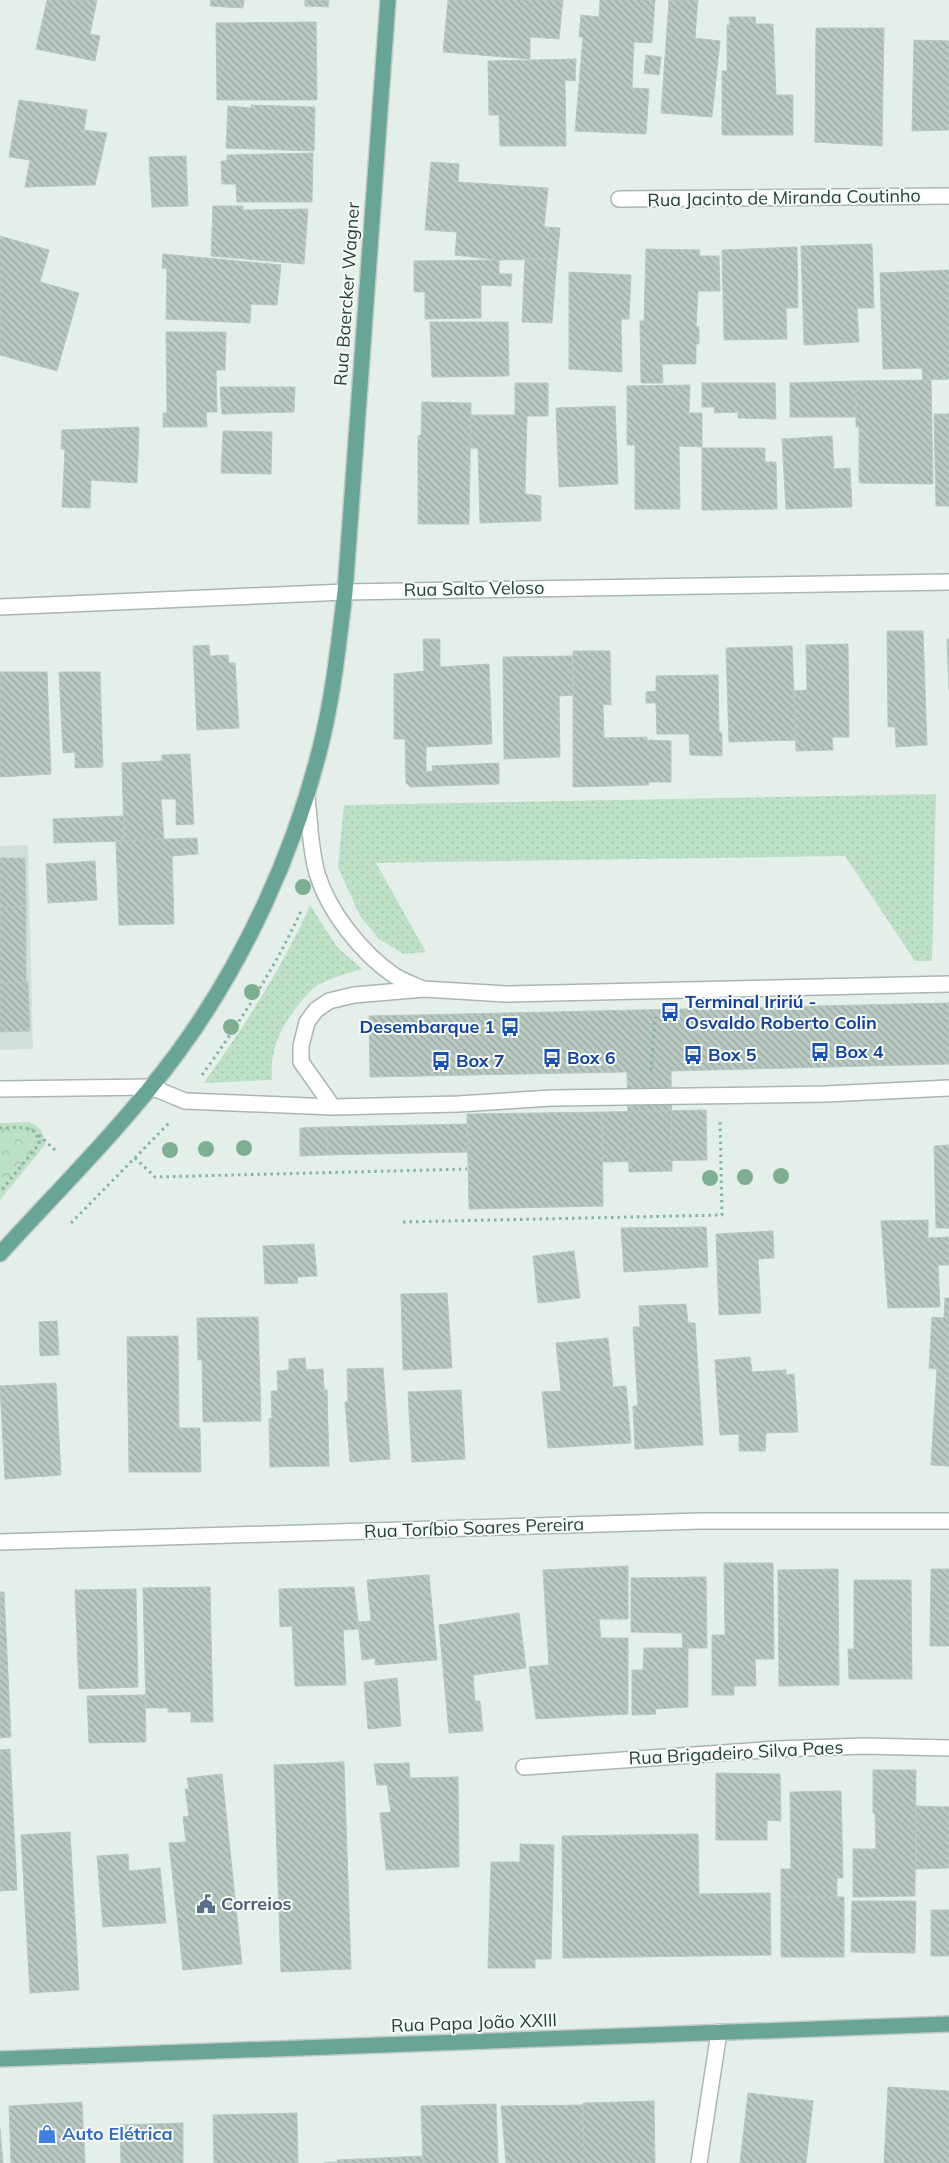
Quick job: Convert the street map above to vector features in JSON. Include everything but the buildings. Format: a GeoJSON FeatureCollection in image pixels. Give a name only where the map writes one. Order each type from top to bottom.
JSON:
{"type":"FeatureCollection","features":[{"type":"Feature","properties":{"kind":"main road","name":"Rua Baercker Wagner"},"geometry":{"type":"LineString","coordinates":[[0,1254],[108,1137],[176,1055],[246,943],[278,875],[307,798],[324,734],[345,592],[388,0]]}},
{"type":"Feature","properties":{"kind":"main road","name":"Rua Papa João XXIII"},"geometry":{"type":"LineString","coordinates":[[0,2059],[949,2024]]}},
{"type":"Feature","properties":{"kind":"street","name":"Rua Jacinto de Miranda Coutinho"},"geometry":{"type":"LineString","coordinates":[[619,199],[949,196]]}},
{"type":"Feature","properties":{"kind":"street","name":"Rua Salto Veloso"},"geometry":{"type":"LineString","coordinates":[[0,607],[345,592],[949,582]]}},
{"type":"Feature","properties":{"kind":"street"},"geometry":{"type":"LineString","coordinates":[[307,798],[318,874],[335,912],[353,937],[375,959],[395,976],[424,989]]}},
{"type":"Feature","properties":{"kind":"street"},"geometry":{"type":"LineString","coordinates":[[333,1107],[308,1075],[301,1062],[301,1046],[307,1022],[316,1010],[329,1001],[354,995],[424,989],[506,994],[949,984]]}},
{"type":"Feature","properties":{"kind":"street"},"geometry":{"type":"LineString","coordinates":[[0,1089],[150,1086],[185,1100],[333,1107],[458,1104],[552,1098],[826,1094],[949,1088]]}},
{"type":"Feature","properties":{"kind":"street","name":"Rua Toríbio Soares Pereira"},"geometry":{"type":"LineString","coordinates":[[0,1542],[700,1521],[949,1521]]}},
{"type":"Feature","properties":{"kind":"street","name":"Rua Brigadeiro Silva Paes"},"geometry":{"type":"LineString","coordinates":[[524,1767],[778,1749],[864,1746],[949,1748]]}},
{"type":"Feature","properties":{"kind":"street"},"geometry":{"type":"LineString","coordinates":[[699,2163],[719,2032]]}},
{"type":"Feature","properties":{"kind":"path"},"geometry":{"type":"LineString","coordinates":[[649,1096],[657,991]]}},
{"type":"Feature","properties":{"kind":"path"},"geometry":{"type":"LineString","coordinates":[[403,1222],[722,1215],[720,1116]]}},
{"type":"Feature","properties":{"kind":"path"},"geometry":{"type":"LineString","coordinates":[[0,1128],[28,1128],[34,1130],[39,1136],[39,1144],[0,1192]]}},
{"type":"Feature","properties":{"kind":"path"},"geometry":{"type":"LineString","coordinates":[[135,1158],[155,1177],[467,1169]]}},
{"type":"Feature","properties":{"kind":"shaded area"},"geometry":{"type":"Polygon","coordinates":[[[28,845],[33,1049],[0,1050],[0,846],[28,845]]]}},
{"type":"Feature","properties":{"kind":"green space"},"geometry":{"type":"Polygon","coordinates":[[[936,794],[932,961],[915,961],[845,856],[376,863],[426,952],[404,954],[379,939],[360,916],[338,867],[344,805],[936,794]]]}},
{"type":"Feature","properties":{"kind":"green space"},"geometry":{"type":"Polygon","coordinates":[[[310,905],[337,947],[362,969],[315,987],[294,1010],[283,1028],[275,1047],[272,1080],[204,1083],[262,997],[310,905]]]}},
{"type":"Feature","properties":{"kind":"green space"},"geometry":{"type":"Polygon","coordinates":[[[29,1122],[41,1131],[45,1145],[0,1200],[0,1123],[29,1122]]]}},
{"type":"Feature","properties":{"kind":"place","name":"Terminal Iririú - Osvaldo Roberto Colin"},"geometry":{"type":"Point","coordinates":[670,1012]}},
{"type":"Feature","properties":{"kind":"place","name":"Desembarque 1"},"geometry":{"type":"Point","coordinates":[510,1027]}},
{"type":"Feature","properties":{"kind":"place","name":"Box 4"},"geometry":{"type":"Point","coordinates":[820,1052]}},
{"type":"Feature","properties":{"kind":"place","name":"Box 5"},"geometry":{"type":"Point","coordinates":[693,1055]}},
{"type":"Feature","properties":{"kind":"place","name":"Box 6"},"geometry":{"type":"Point","coordinates":[552,1058]}},
{"type":"Feature","properties":{"kind":"place","name":"Box 7"},"geometry":{"type":"Point","coordinates":[441,1061]}},
{"type":"Feature","properties":{"kind":"place","name":"Correios"},"geometry":{"type":"Point","coordinates":[206,1904]}},
{"type":"Feature","properties":{"kind":"place","name":"Auto Elétrica"},"geometry":{"type":"Point","coordinates":[47,2134]}}]}
